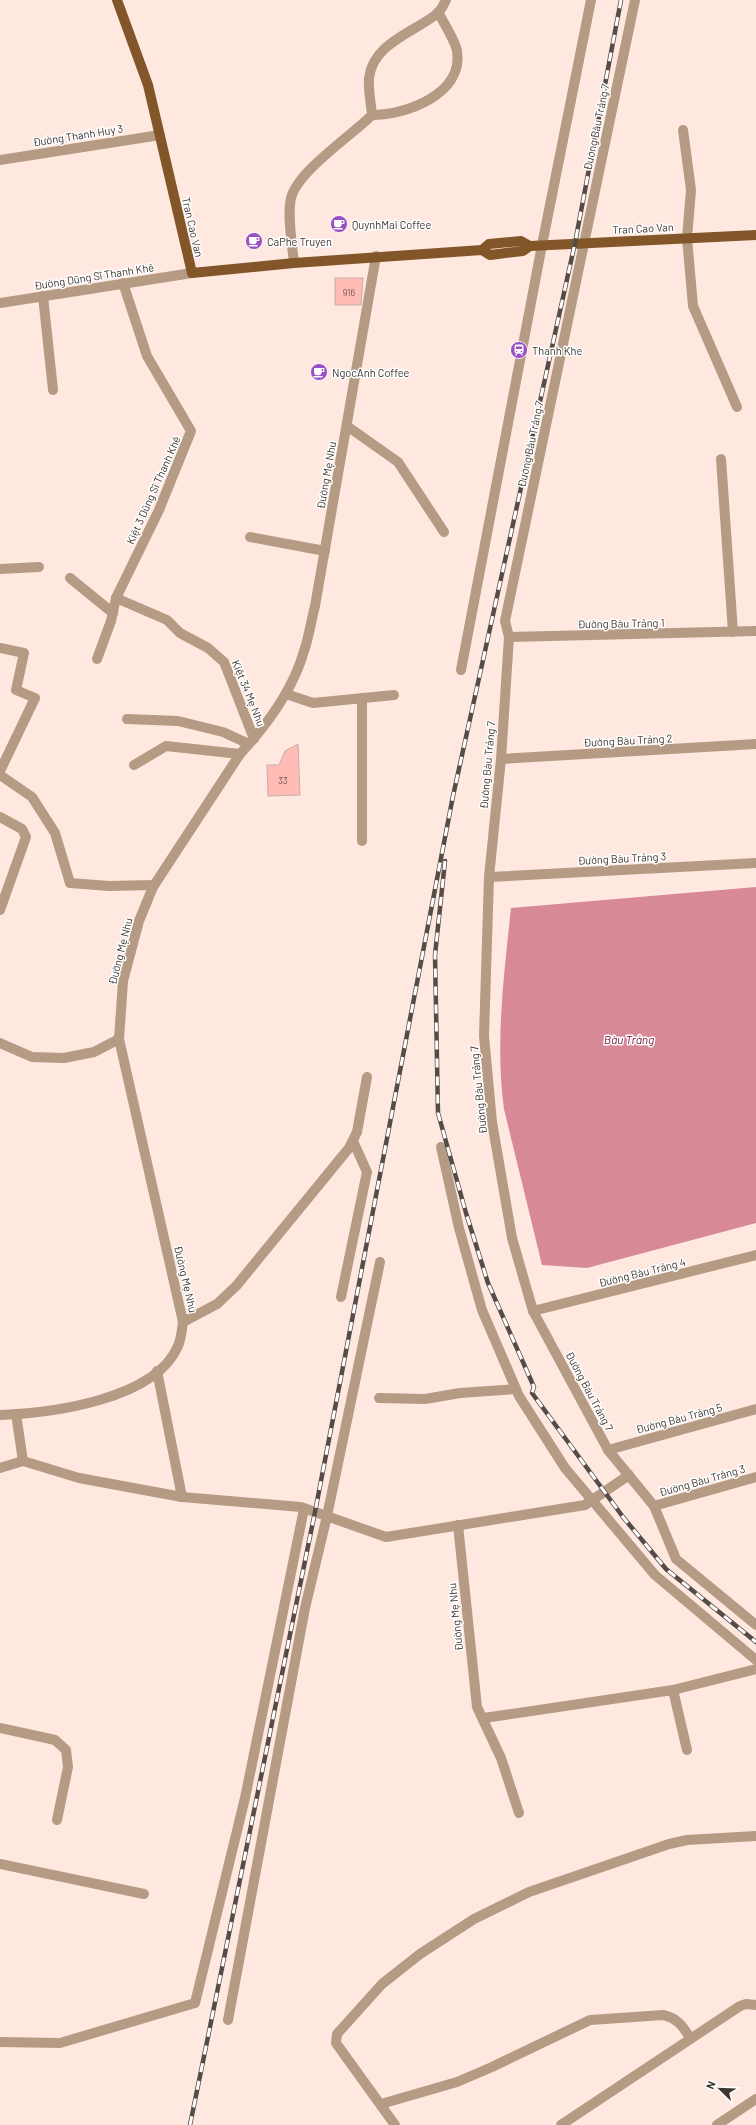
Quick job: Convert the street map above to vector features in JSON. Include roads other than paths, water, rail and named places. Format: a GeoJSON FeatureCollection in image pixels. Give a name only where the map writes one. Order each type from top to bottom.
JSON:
{"type":"FeatureCollection","features":[{"type":"Feature","properties":{"kind":"main road","name":"Tran Cao Van"},"geometry":{"type":"LineString","coordinates":[[117,0],[148,85],[192,273],[376,256],[482,250],[490,255],[523,251],[530,246],[542,245],[756,235]]}},
{"type":"Feature","properties":{"kind":"street"},"geometry":{"type":"LineString","coordinates":[[372,115],[369,79],[371,69],[382,53],[396,39],[438,12],[446,0]]}},
{"type":"Feature","properties":{"kind":"street"},"geometry":{"type":"LineString","coordinates":[[461,670],[542,245],[591,0]]}},
{"type":"Feature","properties":{"kind":"street","name":"Đường Bàu Trảng 7"},"geometry":{"type":"LineString","coordinates":[[635,0],[505,621],[509,638],[501,759],[489,877],[484,1036],[491,1114],[512,1238],[533,1311],[608,1450],[654,1506],[676,1559],[756,1626]]}},
{"type":"Feature","properties":{"kind":"street"},"geometry":{"type":"LineString","coordinates":[[294,263],[291,199],[296,185],[318,162],[372,115],[389,115],[401,112],[424,102],[439,93],[452,79],[457,50],[438,12]]}},
{"type":"Feature","properties":{"kind":"street"},"geometry":{"type":"LineString","coordinates":[[683,130],[691,190],[687,238],[693,306],[737,407]]}},
{"type":"Feature","properties":{"kind":"street","name":"Đường Thanh Huy 3"},"geometry":{"type":"LineString","coordinates":[[0,160],[160,135]]}},
{"type":"Feature","properties":{"kind":"street","name":"Đường Mẹ Nhu"},"geometry":{"type":"LineString","coordinates":[[0,1415],[16,1414],[101,1400],[133,1387],[158,1371],[168,1361],[178,1347],[183,1322],[119,1039],[123,981],[139,921],[154,885],[240,754],[252,741],[286,694],[304,652],[315,606],[376,256]]}},
{"type":"Feature","properties":{"kind":"street","name":"Đường Dũng Sĩ Thanh Khê"},"geometry":{"type":"LineString","coordinates":[[0,303],[192,273]]}},
{"type":"Feature","properties":{"kind":"street","name":"Kiệt 3 Dũng Sĩ Thanh Khê"},"geometry":{"type":"LineString","coordinates":[[116,598],[159,510],[191,431],[147,356],[123,283]]}},
{"type":"Feature","properties":{"kind":"street"},"geometry":{"type":"LineString","coordinates":[[44,296],[54,390]]}},
{"type":"Feature","properties":{"kind":"street"},"geometry":{"type":"LineString","coordinates":[[346,426],[398,462],[444,532]]}},
{"type":"Feature","properties":{"kind":"street"},"geometry":{"type":"LineString","coordinates":[[721,459],[733,632]]}},
{"type":"Feature","properties":{"kind":"street"},"geometry":{"type":"LineString","coordinates":[[250,537],[324,551]]}},
{"type":"Feature","properties":{"kind":"street"},"geometry":{"type":"LineString","coordinates":[[0,569],[39,567]]}},
{"type":"Feature","properties":{"kind":"street"},"geometry":{"type":"LineString","coordinates":[[70,578],[113,613]]}},
{"type":"Feature","properties":{"kind":"street"},"geometry":{"type":"LineString","coordinates":[[97,659],[113,613],[116,598]]}},
{"type":"Feature","properties":{"kind":"street","name":"Kiệt 34 Mẹ Nhu"},"geometry":{"type":"LineString","coordinates":[[116,598],[166,620],[180,633],[208,648],[224,662],[252,741]]}},
{"type":"Feature","properties":{"kind":"street","name":"Đường Bàu Trảng 1"},"geometry":{"type":"LineString","coordinates":[[509,638],[756,631]]}},
{"type":"Feature","properties":{"kind":"street"},"geometry":{"type":"LineString","coordinates":[[0,648],[24,653],[16,690],[35,698],[0,771]]}},
{"type":"Feature","properties":{"kind":"street"},"geometry":{"type":"LineString","coordinates":[[286,694],[313,703],[394,695]]}},
{"type":"Feature","properties":{"kind":"street"},"geometry":{"type":"LineString","coordinates":[[362,698],[362,841]]}},
{"type":"Feature","properties":{"kind":"street"},"geometry":{"type":"LineString","coordinates":[[127,719],[178,721],[252,741]]}},
{"type":"Feature","properties":{"kind":"street","name":"Đường Bàu Trảng 2"},"geometry":{"type":"LineString","coordinates":[[501,759],[756,744]]}},
{"type":"Feature","properties":{"kind":"street"},"geometry":{"type":"LineString","coordinates":[[134,765],[166,746],[240,754]]}},
{"type":"Feature","properties":{"kind":"street"},"geometry":{"type":"LineString","coordinates":[[0,775],[32,797],[55,833],[70,883],[109,886],[154,885]]}},
{"type":"Feature","properties":{"kind":"street"},"geometry":{"type":"LineString","coordinates":[[0,817],[22,829],[26,837],[0,910]]}},
{"type":"Feature","properties":{"kind":"street","name":"Đường Bàu Trảng 3"},"geometry":{"type":"LineString","coordinates":[[489,877],[756,863]]}},
{"type":"Feature","properties":{"kind":"street"},"geometry":{"type":"LineString","coordinates":[[0,1043],[32,1057],[64,1058],[94,1052],[119,1039]]}},
{"type":"Feature","properties":{"kind":"street","name":"Đường Mẹ Nhu"},"geometry":{"type":"LineString","coordinates":[[183,1322],[217,1304],[237,1285],[353,1141],[357,1132],[368,1077]]}},
{"type":"Feature","properties":{"kind":"street"},"geometry":{"type":"LineString","coordinates":[[341,1297],[367,1172],[353,1141]]}},
{"type":"Feature","properties":{"kind":"street"},"geometry":{"type":"LineString","coordinates":[[441,1147],[459,1228],[482,1310],[516,1389],[565,1468],[589,1502],[655,1575],[756,1660]]}},
{"type":"Feature","properties":{"kind":"street","name":"Đường Bàu Trảng 4"},"geometry":{"type":"LineString","coordinates":[[533,1311],[756,1255]]}},
{"type":"Feature","properties":{"kind":"street"},"geometry":{"type":"LineString","coordinates":[[228,2020],[305,1608],[328,1516],[380,1262]]}},
{"type":"Feature","properties":{"kind":"street"},"geometry":{"type":"LineString","coordinates":[[158,1371],[182,1497]]}},
{"type":"Feature","properties":{"kind":"street"},"geometry":{"type":"LineString","coordinates":[[380,1398],[425,1400],[460,1393],[516,1389]]}},
{"type":"Feature","properties":{"kind":"street","name":"Đường Bàu Trảng 5"},"geometry":{"type":"LineString","coordinates":[[608,1450],[756,1409]]}},
{"type":"Feature","properties":{"kind":"street"},"geometry":{"type":"LineString","coordinates":[[16,1414],[23,1461]]}},
{"type":"Feature","properties":{"kind":"street"},"geometry":{"type":"LineString","coordinates":[[0,1468],[23,1461],[79,1478],[182,1497],[304,1509],[386,1537],[589,1502],[628,1475]]}},
{"type":"Feature","properties":{"kind":"street","name":"Đường Bàu Trảng 3"},"geometry":{"type":"LineString","coordinates":[[654,1506],[756,1476]]}},
{"type":"Feature","properties":{"kind":"street"},"geometry":{"type":"LineString","coordinates":[[0,2042],[60,2043],[194,2003],[245,1798],[304,1509]]}},
{"type":"Feature","properties":{"kind":"street","name":"Đường Mẹ Nhu"},"geometry":{"type":"LineString","coordinates":[[458,1525],[477,1707],[484,1718]]}},
{"type":"Feature","properties":{"kind":"street"},"geometry":{"type":"LineString","coordinates":[[518,1813],[502,1758],[484,1718],[673,1690],[756,1669]]}},
{"type":"Feature","properties":{"kind":"street"},"geometry":{"type":"LineString","coordinates":[[673,1690],[688,1750]]}},
{"type":"Feature","properties":{"kind":"street"},"geometry":{"type":"LineString","coordinates":[[0,1728],[55,1740],[66,1750],[68,1767],[57,1820]]}},
{"type":"Feature","properties":{"kind":"street"},"geometry":{"type":"LineString","coordinates":[[395,2125],[336,2043],[337,2034],[382,1984],[420,1954],[474,1919],[529,1892],[579,1873],[625,1860],[669,1844],[687,1840],[756,1836]]}},
{"type":"Feature","properties":{"kind":"street"},"geometry":{"type":"LineString","coordinates":[[0,1864],[144,1894]]}},
{"type":"Feature","properties":{"kind":"street"},"geometry":{"type":"LineString","coordinates":[[561,2125],[740,2006],[746,2004],[756,2005]]}},
{"type":"Feature","properties":{"kind":"street"},"geometry":{"type":"LineString","coordinates":[[381,2104],[457,2082],[590,2020],[663,2015],[673,2017],[683,2026],[690,2038]]}},
{"type":"Feature","properties":{"kind":"street"},"geometry":{"type":"LineString","coordinates":[[717,2125],[756,2099]]}},
{"type":"Feature","properties":{"kind":"water","name":"Bàu Trảng"},"geometry":{"type":"Polygon","coordinates":[[[756,887],[756,1223],[587,1268],[542,1265],[504,1109],[501,1084],[500,1034],[511,908],[756,887]]]}},
{"type":"Feature","properties":{"kind":"railway"},"geometry":{"type":"LineString","coordinates":[[190,2125],[315,1512],[453,796],[575,243],[621,0]]}},
{"type":"Feature","properties":{"kind":"railway"},"geometry":{"type":"LineString","coordinates":[[445,861],[435,955],[438,1113],[466,1213],[488,1283],[534,1387],[532,1393],[623,1517],[666,1569],[756,1642]]}},
{"type":"Feature","properties":{"kind":"place","name":"QuynhMai Coffee"},"geometry":{"type":"Point","coordinates":[339,224]}},
{"type":"Feature","properties":{"kind":"place","name":"CaPhe Truyen"},"geometry":{"type":"Point","coordinates":[254,241]}},
{"type":"Feature","properties":{"kind":"place","name":"Thanh Khe"},"geometry":{"type":"Point","coordinates":[519,350]}},
{"type":"Feature","properties":{"kind":"place","name":"NgocAnh Coffee"},"geometry":{"type":"Point","coordinates":[319,372]}}]}
